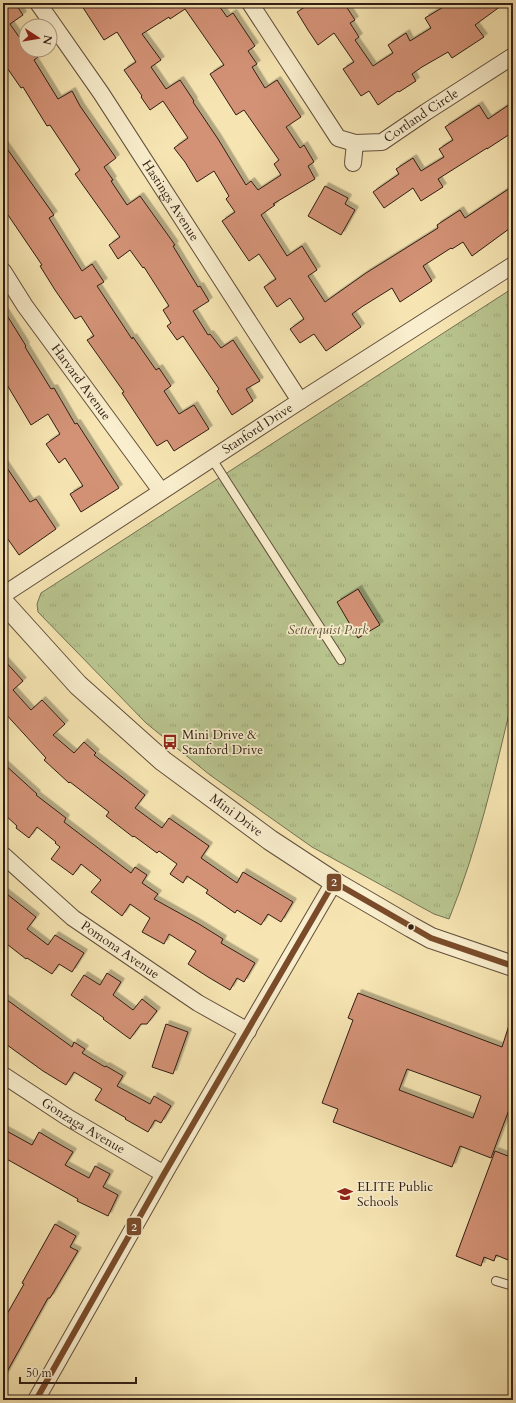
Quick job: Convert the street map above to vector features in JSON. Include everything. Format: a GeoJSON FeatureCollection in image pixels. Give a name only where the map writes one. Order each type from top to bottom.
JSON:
{"type":"FeatureCollection","features":[{"type":"Feature","properties":{"kind":"street","name":"Hastings Avenue"},"geometry":{"type":"LineString","coordinates":[[38,3],[100,93],[300,401]]}},
{"type":"Feature","properties":{"kind":"street","name":"Cortland Circle"},"geometry":{"type":"LineString","coordinates":[[250,3],[338,138],[355,143],[382,142],[513,56]]}},
{"type":"Feature","properties":{"kind":"street"},"geometry":{"type":"LineString","coordinates":[[353,163],[355,143]]}},
{"type":"Feature","properties":{"kind":"street","name":"Stanford Drive"},"geometry":{"type":"LineString","coordinates":[[3,595],[300,401],[513,265]]}},
{"type":"Feature","properties":{"kind":"street","name":"Harvard Avenue"},"geometry":{"type":"LineString","coordinates":[[3,271],[25,306],[161,491]]}},
{"type":"Feature","properties":{"kind":"street","name":"Mini Drive"},"geometry":{"type":"LineString","coordinates":[[3,602],[78,685],[163,761],[270,840],[334,882],[431,938],[513,966]]}},
{"type":"Feature","properties":{"kind":"street","name":"Pomona Avenue"},"geometry":{"type":"LineString","coordinates":[[3,855],[73,918],[198,1003],[248,1031]]}},
{"type":"Feature","properties":{"kind":"street"},"geometry":{"type":"LineString","coordinates":[[36,1400],[164,1174],[334,882]]}},
{"type":"Feature","properties":{"kind":"street","name":"Gonzaga Avenue"},"geometry":{"type":"LineString","coordinates":[[3,1075],[25,1091],[67,1117],[164,1174]]}},
{"type":"Feature","properties":{"kind":"lane"},"geometry":{"type":"LineString","coordinates":[[212,459],[341,660]]}},
{"type":"Feature","properties":{"kind":"lane"},"geometry":{"type":"LineString","coordinates":[[496,1281],[513,1286]]}},
{"type":"Feature","properties":{"kind":"green space","name":"Setterquist Park"},"geometry":{"type":"Polygon","coordinates":[[[513,288],[513,697],[469,865],[449,919],[434,914],[312,847],[210,775],[146,723],[38,612],[37,604],[41,593],[513,288]]]}},
{"type":"Feature","properties":{"kind":"building"},"geometry":{"type":"Polygon","coordinates":[[[12,3],[15,3],[23,15],[10,24],[18,36],[18,58],[37,58],[34,60],[58,99],[72,91],[80,106],[116,158],[104,167],[113,180],[111,181],[127,205],[140,196],[175,245],[173,246],[198,287],[200,286],[209,301],[193,311],[208,335],[210,334],[221,348],[233,340],[260,381],[246,389],[253,401],[232,415],[217,391],[219,389],[183,336],[177,340],[167,326],[171,323],[163,310],[169,306],[144,267],[143,268],[130,250],[118,259],[109,245],[120,237],[75,174],[80,170],[50,125],[47,126],[23,87],[21,88],[3,62],[3,9],[12,3]]]}},
{"type":"Feature","properties":{"kind":"building"},"geometry":{"type":"Polygon","coordinates":[[[80,3],[217,3],[227,17],[233,13],[255,46],[248,51],[257,64],[252,67],[265,88],[277,80],[301,117],[286,127],[300,148],[304,145],[314,162],[308,166],[315,179],[273,204],[275,205],[261,215],[287,256],[302,246],[317,270],[308,276],[325,302],[366,273],[438,228],[437,225],[460,210],[465,218],[513,186],[513,226],[472,256],[463,242],[423,266],[432,281],[400,302],[392,288],[363,306],[352,314],[361,327],[326,351],[314,334],[300,343],[290,329],[304,319],[290,298],[277,307],[264,287],[276,279],[259,254],[249,261],[222,221],[235,212],[226,199],[229,196],[214,171],[197,182],[185,162],[174,148],[188,138],[163,101],[150,110],[141,97],[142,96],[124,70],[136,62],[117,32],[104,40],[80,3]],[[185,9],[142,34],[161,60],[151,67],[166,89],[180,80],[246,185],[251,181],[258,190],[281,175],[274,164],[279,160],[244,110],[236,115],[210,74],[224,65],[185,9]]]}},
{"type":"Feature","properties":{"kind":"building"},"geometry":{"type":"Polygon","coordinates":[[[311,3],[344,3],[355,20],[350,23],[359,37],[355,40],[373,66],[393,53],[388,45],[406,33],[410,41],[431,28],[425,18],[450,3],[505,3],[475,25],[484,37],[452,58],[448,52],[422,67],[412,74],[416,81],[378,105],[369,91],[361,96],[343,69],[354,62],[334,33],[318,45],[308,30],[297,12],[311,3]]]}},
{"type":"Feature","properties":{"kind":"building"},"geometry":{"type":"Polygon","coordinates":[[[513,102],[513,132],[438,179],[443,187],[421,201],[413,188],[384,208],[373,192],[399,174],[396,169],[413,158],[421,171],[444,157],[439,149],[453,140],[445,127],[479,105],[488,119],[513,102]]]}},
{"type":"Feature","properties":{"kind":"building"},"geometry":{"type":"Polygon","coordinates":[[[3,143],[54,215],[49,218],[82,271],[92,264],[104,282],[97,286],[132,339],[133,337],[156,370],[159,368],[171,386],[164,391],[179,414],[194,405],[209,429],[174,451],[167,440],[157,446],[122,393],[124,392],[87,340],[94,336],[81,316],[75,319],[40,266],[42,265],[8,215],[3,219],[3,143]]]}},
{"type":"Feature","properties":{"kind":"building"},"geometry":{"type":"Polygon","coordinates":[[[325,186],[348,198],[345,204],[355,210],[341,235],[308,216],[325,186]]]}},
{"type":"Feature","properties":{"kind":"building"},"geometry":{"type":"Polygon","coordinates":[[[3,309],[51,389],[54,388],[75,424],[77,423],[119,488],[81,512],[70,494],[83,486],[65,458],[59,463],[46,444],[60,434],[48,414],[31,425],[3,378],[3,309]]]}},
{"type":"Feature","properties":{"kind":"building"},"geometry":{"type":"Polygon","coordinates":[[[3,462],[30,502],[36,499],[56,529],[19,555],[3,532],[3,462]]]}},
{"type":"Feature","properties":{"kind":"building"},"geometry":{"type":"Polygon","coordinates":[[[358,589],[380,625],[358,638],[337,602],[358,589]]]}},
{"type":"Feature","properties":{"kind":"building"},"geometry":{"type":"Polygon","coordinates":[[[3,659],[23,681],[13,690],[31,710],[42,700],[65,724],[53,735],[74,753],[84,742],[96,753],[94,755],[145,795],[135,808],[162,828],[169,818],[209,846],[201,858],[237,883],[243,872],[293,902],[281,922],[268,914],[261,925],[237,910],[235,913],[206,893],[208,890],[187,876],[183,883],[170,874],[177,864],[159,851],[157,853],[134,836],[133,837],[106,816],[109,812],[70,782],[69,783],[44,760],[46,758],[3,711],[3,659]]]}},
{"type":"Feature","properties":{"kind":"building"},"geometry":{"type":"Polygon","coordinates":[[[3,763],[37,794],[36,795],[66,818],[64,822],[131,873],[135,867],[147,875],[142,883],[158,894],[154,899],[223,939],[221,943],[255,963],[244,982],[237,978],[230,990],[188,964],[196,951],[169,934],[164,944],[142,932],[150,918],[130,904],[122,916],[91,892],[101,880],[81,864],[73,875],[51,859],[60,847],[55,843],[56,842],[37,827],[29,838],[16,828],[17,826],[3,813],[3,763]]]}},
{"type":"Feature","properties":{"kind":"building"},"geometry":{"type":"Polygon","coordinates":[[[3,891],[36,917],[27,929],[48,945],[55,935],[84,953],[72,972],[59,964],[52,974],[27,958],[26,959],[3,941],[3,891]]]}},
{"type":"Feature","properties":{"kind":"building"},"geometry":{"type":"Polygon","coordinates":[[[107,973],[121,982],[113,995],[133,1010],[142,999],[157,1011],[147,1024],[141,1024],[130,1039],[103,1019],[104,1018],[71,995],[84,975],[100,985],[107,973]]]}},
{"type":"Feature","properties":{"kind":"building"},"geometry":{"type":"Polygon","coordinates":[[[358,993],[502,1047],[511,1019],[513,1020],[513,1099],[491,1158],[460,1146],[452,1167],[333,1122],[338,1109],[322,1103],[353,1020],[348,1018],[358,993]],[[407,1069],[399,1090],[473,1118],[481,1096],[407,1069]]]}},
{"type":"Feature","properties":{"kind":"building"},"geometry":{"type":"Polygon","coordinates":[[[3,997],[72,1047],[74,1042],[85,1049],[82,1053],[123,1076],[117,1086],[150,1104],[154,1096],[171,1106],[161,1123],[155,1120],[148,1132],[95,1100],[102,1089],[74,1072],[66,1085],[43,1071],[3,1042],[3,997]]]}},
{"type":"Feature","properties":{"kind":"building"},"geometry":{"type":"Polygon","coordinates":[[[166,1024],[188,1032],[173,1074],[152,1067],[166,1024]]]}},
{"type":"Feature","properties":{"kind":"building"},"geometry":{"type":"Polygon","coordinates":[[[3,1129],[32,1145],[39,1132],[73,1152],[65,1165],[89,1178],[95,1166],[110,1174],[103,1187],[118,1195],[108,1216],[77,1201],[78,1199],[3,1157],[3,1129]]]}},
{"type":"Feature","properties":{"kind":"building"},"geometry":{"type":"Polygon","coordinates":[[[495,1151],[513,1158],[513,1262],[496,1255],[494,1261],[484,1257],[481,1266],[456,1256],[495,1151]]]}},
{"type":"Feature","properties":{"kind":"building"},"geometry":{"type":"Polygon","coordinates":[[[55,1224],[76,1236],[70,1247],[78,1251],[50,1298],[48,1298],[3,1379],[3,1321],[24,1284],[22,1283],[55,1224]]]}},
{"type":"Feature","properties":{"kind":"transit line","name":"2"},"geometry":{"type":"LineString","coordinates":[[36,1400],[164,1174],[334,882],[431,938],[513,966]]}},
{"type":"Feature","properties":{"kind":"place","name":"Mini Drive & Stanford Drive"},"geometry":{"type":"Point","coordinates":[170,742]}},
{"type":"Feature","properties":{"kind":"place","name":"ELITE Public Schools"},"geometry":{"type":"Point","coordinates":[345,1194]}}]}
